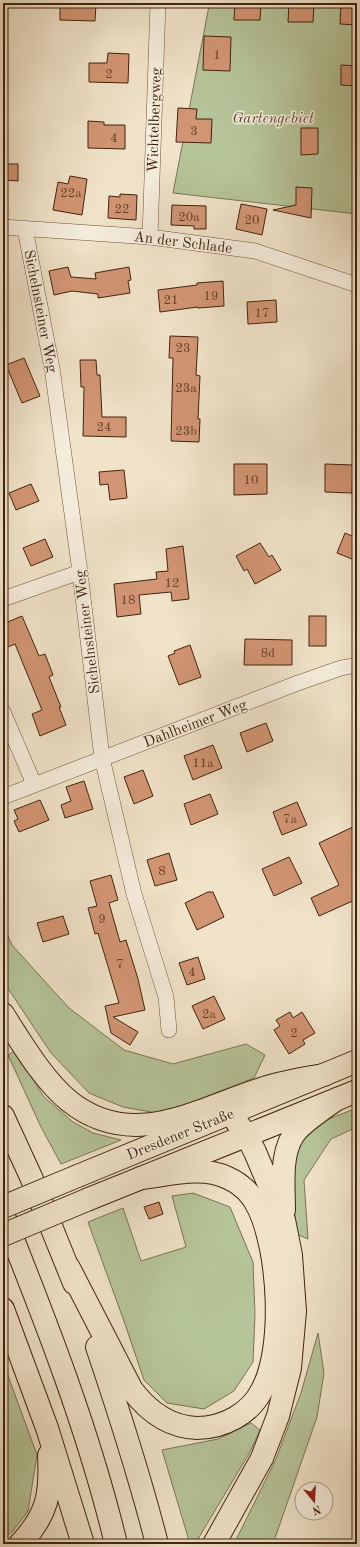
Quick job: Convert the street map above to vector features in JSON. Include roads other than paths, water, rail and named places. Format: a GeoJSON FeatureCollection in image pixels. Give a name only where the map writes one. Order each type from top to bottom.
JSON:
{"type":"FeatureCollection","features":[{"type":"Feature","properties":{"kind":"main road"},"geometry":{"type":"LineString","coordinates":[[3,1014],[26,1051],[58,1091],[69,1101],[88,1113],[108,1122],[134,1126],[160,1124],[269,1086],[324,1075]]}},
{"type":"Feature","properties":{"kind":"main road","name":"Dresdener Straße"},"geometry":{"type":"LineString","coordinates":[[3,1207],[357,1061]]}},
{"type":"Feature","properties":{"kind":"main road","name":"Dresdener Straße"},"geometry":{"type":"LineString","coordinates":[[3,1235],[357,1091]]}},
{"type":"Feature","properties":{"kind":"main road"},"geometry":{"type":"LineString","coordinates":[[284,1220],[285,1161],[287,1147],[290,1140],[298,1128],[337,1099]]}},
{"type":"Feature","properties":{"kind":"main road"},"geometry":{"type":"LineString","coordinates":[[214,1544],[262,1458],[276,1423],[284,1395],[293,1346],[295,1311],[291,1255],[284,1220],[261,1164],[247,1136],[230,1113]]}},
{"type":"Feature","properties":{"kind":"main road"},"geometry":{"type":"LineString","coordinates":[[3,1116],[31,1177],[69,1268],[122,1421],[146,1500],[157,1544]]}},
{"type":"Feature","properties":{"kind":"main road"},"geometry":{"type":"LineString","coordinates":[[69,1268],[132,1390],[142,1403],[155,1413],[165,1420],[177,1425],[202,1428],[215,1426],[237,1417],[255,1401],[262,1391],[270,1369],[276,1326],[276,1290],[273,1261],[260,1210],[247,1191],[238,1183],[218,1174],[197,1171],[141,1178]]}},
{"type":"Feature","properties":{"kind":"main road"},"geometry":{"type":"LineString","coordinates":[[3,1214],[37,1300],[79,1416],[109,1513],[116,1544]]}},
{"type":"Feature","properties":{"kind":"main road"},"geometry":{"type":"LineString","coordinates":[[3,1309],[48,1428],[83,1544]]}},
{"type":"Feature","properties":{"kind":"main road"},"geometry":{"type":"LineString","coordinates":[[20,1544],[30,1534],[38,1521],[48,1494],[50,1480],[48,1428]]}},
{"type":"Feature","properties":{"kind":"street","name":"Wichtelbergweg"},"geometry":{"type":"LineString","coordinates":[[150,237],[158,3]]}},
{"type":"Feature","properties":{"kind":"street","name":"An der Schlade"},"geometry":{"type":"LineString","coordinates":[[3,227],[150,237],[255,251],[357,285]]}},
{"type":"Feature","properties":{"kind":"street","name":"Sichelnsteiner Weg"},"geometry":{"type":"LineString","coordinates":[[25,229],[52,368],[80,572],[102,758],[134,894],[166,996],[169,1030]]}},
{"type":"Feature","properties":{"kind":"street"},"geometry":{"type":"LineString","coordinates":[[3,599],[80,572]]}},
{"type":"Feature","properties":{"kind":"street","name":"Dahlheimer Weg"},"geometry":{"type":"LineString","coordinates":[[3,797],[298,683],[341,668],[357,665]]}},
{"type":"Feature","properties":{"kind":"street"},"geometry":{"type":"LineString","coordinates":[[3,712],[34,784]]}},
{"type":"Feature","properties":{"kind":"park label","name":"Gartengebiet"},"geometry":{"type":"Point","coordinates":[273,118]}}]}
